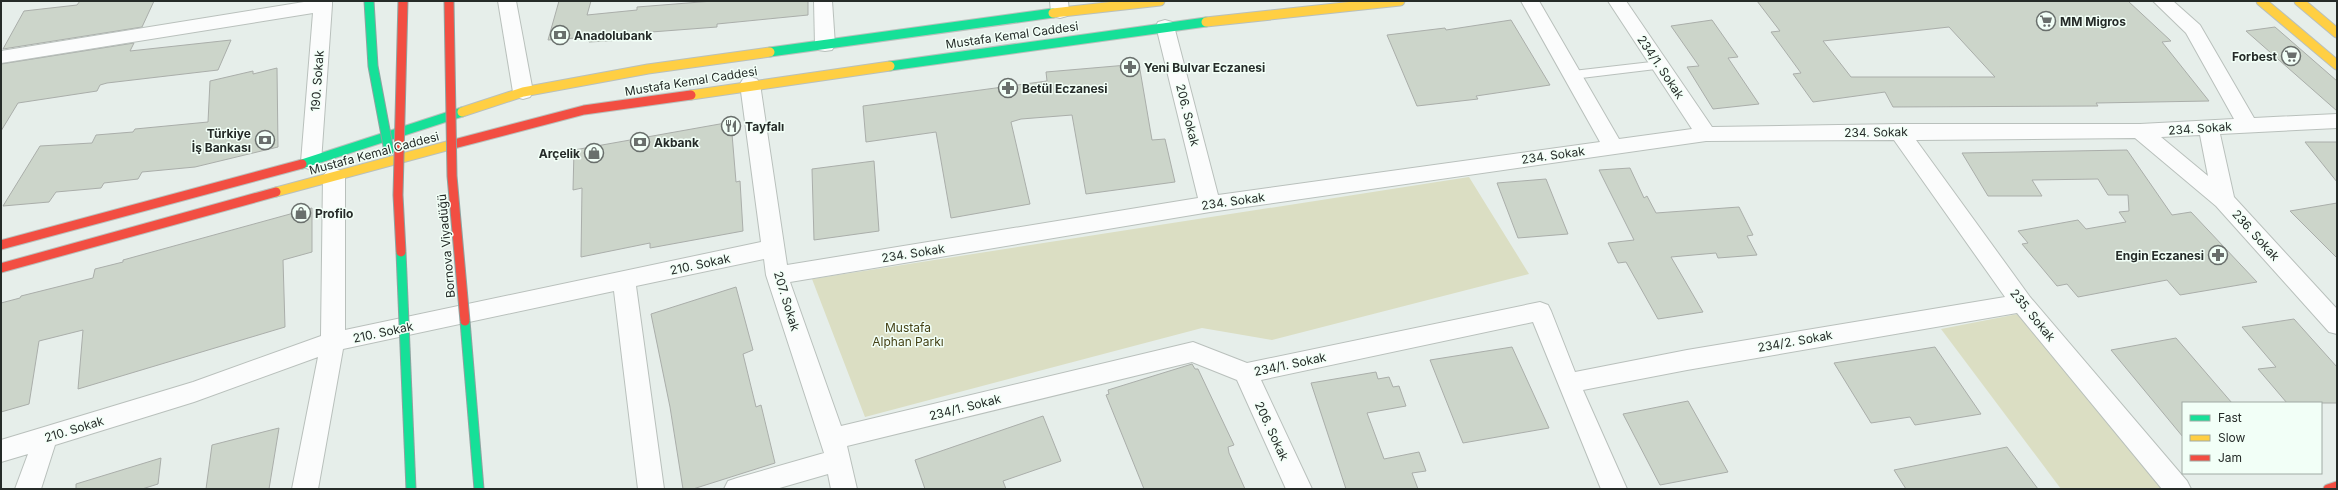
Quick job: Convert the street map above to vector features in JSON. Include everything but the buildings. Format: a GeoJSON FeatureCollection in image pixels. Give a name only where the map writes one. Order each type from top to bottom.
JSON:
{"type":"FeatureCollection","features":[{"type":"Feature","properties":{"kind":"main road"},"geometry":{"type":"LineString","coordinates":[[369,1],[373,66],[398,195]]}},
{"type":"Feature","properties":{"kind":"main road"},"geometry":{"type":"LineString","coordinates":[[403,1],[398,195],[411,489]]}},
{"type":"Feature","properties":{"kind":"main road","name":"Bornova Viyadüğü"},"geometry":{"type":"LineString","coordinates":[[448,1],[452,176],[479,489]]}},
{"type":"Feature","properties":{"kind":"main road","name":"Mustafa Kemal Caddesi"},"geometry":{"type":"LineString","coordinates":[[1,245],[311,162],[523,92],[648,69],[825,46],[1060,7],[1160,1]]}},
{"type":"Feature","properties":{"kind":"main road","name":"Mustafa Kemal Caddesi"},"geometry":{"type":"LineString","coordinates":[[1,268],[334,176],[584,110],[750,84],[1165,26],[1400,1]]}},
{"type":"Feature","properties":{"kind":"main road"},"geometry":{"type":"LineString","coordinates":[[2260,1],[2337,65]]}},
{"type":"Feature","properties":{"kind":"main road"},"geometry":{"type":"LineString","coordinates":[[2299,1],[2337,33]]}},
{"type":"Feature","properties":{"kind":"main road"},"geometry":{"type":"LineString","coordinates":[[2328,489],[2337,486]]}},
{"type":"Feature","properties":{"kind":"street"},"geometry":{"type":"LineString","coordinates":[[508,1],[523,92]]}},
{"type":"Feature","properties":{"kind":"street"},"geometry":{"type":"LineString","coordinates":[[823,1],[825,46]]}},
{"type":"Feature","properties":{"kind":"street"},"geometry":{"type":"LineString","coordinates":[[1530,1],[1613,147]]}},
{"type":"Feature","properties":{"kind":"street","name":"234/1. Sokak"},"geometry":{"type":"LineString","coordinates":[[1617,1],[1706,134]]}},
{"type":"Feature","properties":{"kind":"street"},"geometry":{"type":"LineString","coordinates":[[2162,1],[2193,29],[2247,124]]}},
{"type":"Feature","properties":{"kind":"street"},"geometry":{"type":"LineString","coordinates":[[1,57],[323,3]]}},
{"type":"Feature","properties":{"kind":"street","name":"190. Sokak"},"geometry":{"type":"LineString","coordinates":[[311,162],[323,3]]}},
{"type":"Feature","properties":{"kind":"street","name":"206. Sokak"},"geometry":{"type":"LineString","coordinates":[[1165,26],[1210,204]]}},
{"type":"Feature","properties":{"kind":"street","name":"207. Sokak"},"geometry":{"type":"LineString","coordinates":[[750,84],[777,275],[835,449],[844,489]]}},
{"type":"Feature","properties":{"kind":"street","name":"234. Sokak"},"geometry":{"type":"LineString","coordinates":[[777,275],[1210,204],[1706,134],[1899,131],[2140,131],[2209,129],[2247,124],[2337,122]]}},
{"type":"Feature","properties":{"kind":"street","name":"236. Sokak"},"geometry":{"type":"LineString","coordinates":[[2209,129],[2224,200],[2337,325]]}},
{"type":"Feature","properties":{"kind":"street","name":"235. Sokak"},"geometry":{"type":"LineString","coordinates":[[1899,131],[2022,303],[2178,489]]}},
{"type":"Feature","properties":{"kind":"street"},"geometry":{"type":"LineString","coordinates":[[2140,131],[2224,200]]}},
{"type":"Feature","properties":{"kind":"street"},"geometry":{"type":"LineString","coordinates":[[305,489],[333,342],[334,176]]}},
{"type":"Feature","properties":{"kind":"street","name":"210. Sokak"},"geometry":{"type":"LineString","coordinates":[[1,451],[194,392],[333,342],[774,248]]}},
{"type":"Feature","properties":{"kind":"street"},"geometry":{"type":"LineString","coordinates":[[624,280],[651,489]]}},
{"type":"Feature","properties":{"kind":"street","name":"234/2. Sokak"},"geometry":{"type":"LineString","coordinates":[[1568,383],[1687,360],[2022,303]]}},
{"type":"Feature","properties":{"kind":"street","name":"234/1. Sokak"},"geometry":{"type":"LineString","coordinates":[[737,489],[835,449],[1193,352],[1246,373],[1540,311],[1568,383],[1614,489]]}},
{"type":"Feature","properties":{"kind":"street","name":"206. Sokak"},"geometry":{"type":"LineString","coordinates":[[1246,373],[1299,489]]}},
{"type":"Feature","properties":{"kind":"street"},"geometry":{"type":"LineString","coordinates":[[28,489],[44,439]]}},
{"type":"Feature","properties":{"kind":"lane"},"geometry":{"type":"LineString","coordinates":[[1572,75],[1660,64]]}},
{"type":"Feature","properties":{"kind":"green space","name":"Mustafa Alphan Parkı"},"geometry":{"type":"Polygon","coordinates":[[[1469,177],[1529,274],[1272,340],[1202,328],[865,417],[812,279],[1469,177]]]}},
{"type":"Feature","properties":{"kind":"green space"},"geometry":{"type":"Polygon","coordinates":[[[2023,313],[2166,489],[2061,489],[1941,329],[2023,313]]]}},
{"type":"Feature","properties":{"kind":"traffic: fast"},"geometry":{"type":"LineString","coordinates":[[369,1],[373,66],[389,151]]}},
{"type":"Feature","properties":{"kind":"traffic: fast"},"geometry":{"type":"LineString","coordinates":[[770,52],[1053,13]]}},
{"type":"Feature","properties":{"kind":"traffic: fast"},"geometry":{"type":"LineString","coordinates":[[890,66],[1206,22]]}},
{"type":"Feature","properties":{"kind":"traffic: fast"},"geometry":{"type":"LineString","coordinates":[[302,164],[462,112]]}},
{"type":"Feature","properties":{"kind":"traffic: fast"},"geometry":{"type":"LineString","coordinates":[[401,252],[411,489]]}},
{"type":"Feature","properties":{"kind":"traffic: fast"},"geometry":{"type":"LineString","coordinates":[[465,321],[479,489]]}},
{"type":"Feature","properties":{"kind":"traffic: slow"},"geometry":{"type":"LineString","coordinates":[[1053,13],[1160,1]]}},
{"type":"Feature","properties":{"kind":"traffic: slow"},"geometry":{"type":"LineString","coordinates":[[1206,22],[1400,1]]}},
{"type":"Feature","properties":{"kind":"traffic: slow"},"geometry":{"type":"LineString","coordinates":[[2261,1],[2337,65]]}},
{"type":"Feature","properties":{"kind":"traffic: slow"},"geometry":{"type":"LineString","coordinates":[[2299,1],[2337,33]]}},
{"type":"Feature","properties":{"kind":"traffic: slow"},"geometry":{"type":"LineString","coordinates":[[462,112],[523,92],[648,69],[770,52]]}},
{"type":"Feature","properties":{"kind":"traffic: slow"},"geometry":{"type":"LineString","coordinates":[[691,95],[890,66]]}},
{"type":"Feature","properties":{"kind":"traffic: slow"},"geometry":{"type":"LineString","coordinates":[[276,192],[454,144]]}},
{"type":"Feature","properties":{"kind":"traffic: jam"},"geometry":{"type":"LineString","coordinates":[[401,252],[398,195],[403,1]]}},
{"type":"Feature","properties":{"kind":"traffic: jam"},"geometry":{"type":"LineString","coordinates":[[449,1],[452,176],[465,321]]}},
{"type":"Feature","properties":{"kind":"traffic: jam"},"geometry":{"type":"LineString","coordinates":[[454,144],[584,110],[691,95]]}},
{"type":"Feature","properties":{"kind":"traffic: jam"},"geometry":{"type":"LineString","coordinates":[[1,245],[302,164]]}},
{"type":"Feature","properties":{"kind":"traffic: jam"},"geometry":{"type":"LineString","coordinates":[[1,268],[276,192]]}},
{"type":"Feature","properties":{"kind":"traffic: jam"},"geometry":{"type":"LineString","coordinates":[[2328,489],[2337,486]]}},
{"type":"Feature","properties":{"kind":"place","name":"MM Migros"},"geometry":{"type":"Point","coordinates":[2046,21]}},
{"type":"Feature","properties":{"kind":"place","name":"Anadolubank"},"geometry":{"type":"Point","coordinates":[560,35]}},
{"type":"Feature","properties":{"kind":"place","name":"Forbest"},"geometry":{"type":"Point","coordinates":[2291,56]}},
{"type":"Feature","properties":{"kind":"place","name":"Yeni Bulvar Eczanesi"},"geometry":{"type":"Point","coordinates":[1130,67]}},
{"type":"Feature","properties":{"kind":"place","name":"Betül Eczanesi"},"geometry":{"type":"Point","coordinates":[1008,88]}},
{"type":"Feature","properties":{"kind":"place","name":"Tayfalı"},"geometry":{"type":"Point","coordinates":[731,126]}},
{"type":"Feature","properties":{"kind":"place","name":"Türkiye İş Bankası"},"geometry":{"type":"Point","coordinates":[265,140]}},
{"type":"Feature","properties":{"kind":"place","name":"Akbank"},"geometry":{"type":"Point","coordinates":[640,142]}},
{"type":"Feature","properties":{"kind":"place","name":"Arçelik"},"geometry":{"type":"Point","coordinates":[594,153]}},
{"type":"Feature","properties":{"kind":"place","name":"Profilo"},"geometry":{"type":"Point","coordinates":[301,213]}},
{"type":"Feature","properties":{"kind":"place","name":"Engin Eczanesi"},"geometry":{"type":"Point","coordinates":[2218,255]}}]}
